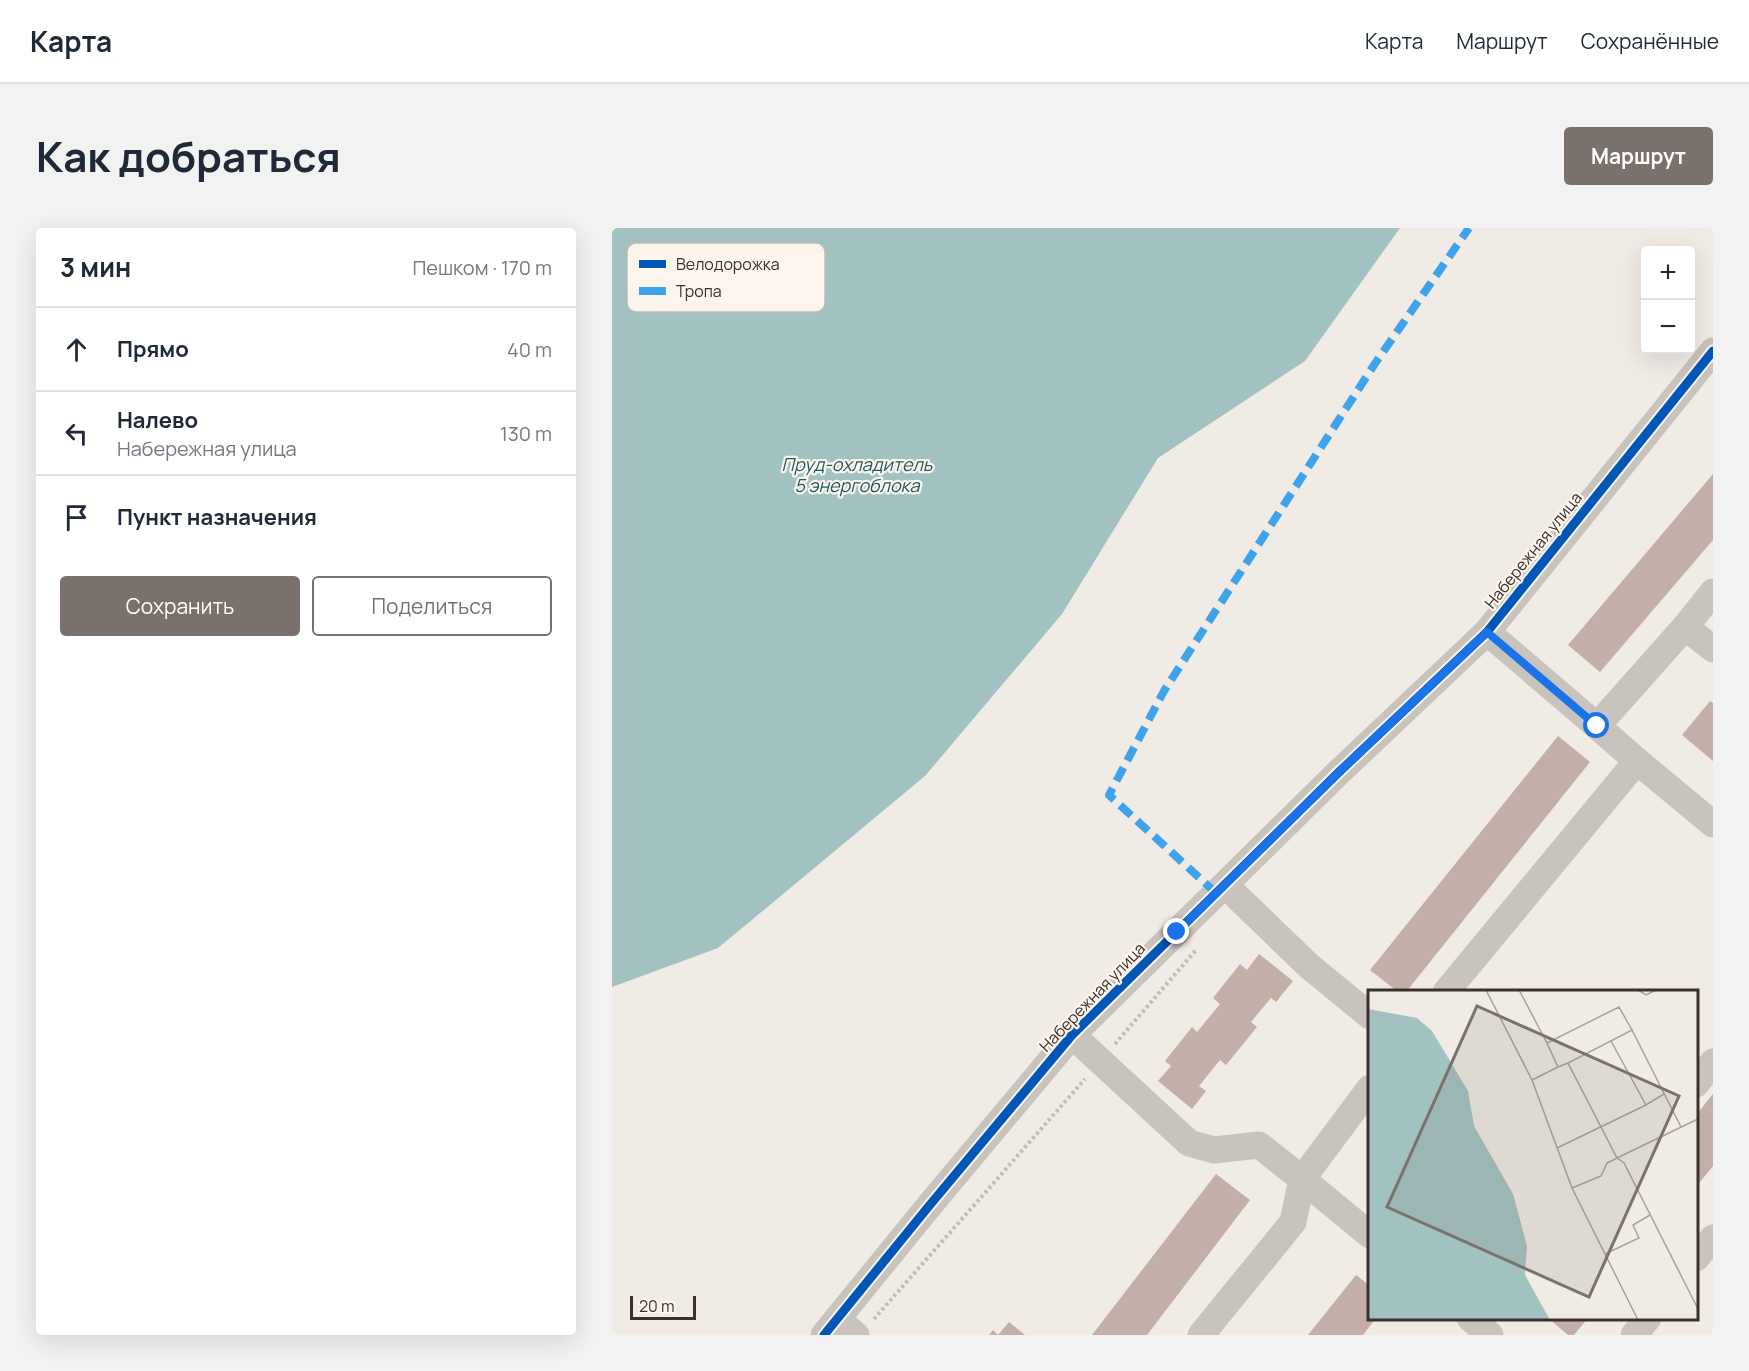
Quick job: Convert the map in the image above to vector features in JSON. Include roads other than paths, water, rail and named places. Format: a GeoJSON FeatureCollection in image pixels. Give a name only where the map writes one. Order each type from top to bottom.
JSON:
{"type":"FeatureCollection","features":[{"type":"Feature","properties":{"kind":"street","name":"Набережная улица"},"geometry":{"type":"LineString","coordinates":[[846,1329],[929,1206],[1072,1035],[1339,772],[1487,632],[1713,351]]}},
{"type":"Feature","properties":{"kind":"street"},"geometry":{"type":"LineString","coordinates":[[1597,726],[1685,627],[1713,591]]}},
{"type":"Feature","properties":{"kind":"street"},"geometry":{"type":"LineString","coordinates":[[1685,627],[1713,650]]}},
{"type":"Feature","properties":{"kind":"street"},"geometry":{"type":"LineString","coordinates":[[1487,632],[1713,824]]}},
{"type":"Feature","properties":{"kind":"street"},"geometry":{"type":"LineString","coordinates":[[1448,990],[1637,761]]}},
{"type":"Feature","properties":{"kind":"street"},"geometry":{"type":"LineString","coordinates":[[1225,885],[1309,966],[1368,1014]]}},
{"type":"Feature","properties":{"kind":"street"},"geometry":{"type":"LineString","coordinates":[[1072,1035],[1189,1143],[1214,1150],[1259,1145],[1368,1233]]}},
{"type":"Feature","properties":{"kind":"street"},"geometry":{"type":"LineString","coordinates":[[1698,1081],[1713,1062]]}},
{"type":"Feature","properties":{"kind":"street"},"geometry":{"type":"LineString","coordinates":[[1201,1335],[1293,1222],[1302,1179],[1368,1091]]}},
{"type":"Feature","properties":{"kind":"street"},"geometry":{"type":"LineString","coordinates":[[1698,1256],[1713,1238]]}},
{"type":"Feature","properties":{"kind":"street"},"geometry":{"type":"LineString","coordinates":[[1472,1320],[1490,1335]]}},
{"type":"Feature","properties":{"kind":"street"},"geometry":{"type":"LineString","coordinates":[[1634,1335],[1645,1320]]}},
{"type":"Feature","properties":{"kind":"water","name":"Пруд-охладитель 5 энергоблока"},"geometry":{"type":"Polygon","coordinates":[[[612,228],[1400,228],[1305,361],[1158,458],[1062,614],[925,776],[718,948],[612,987],[612,228]]]}}]}
